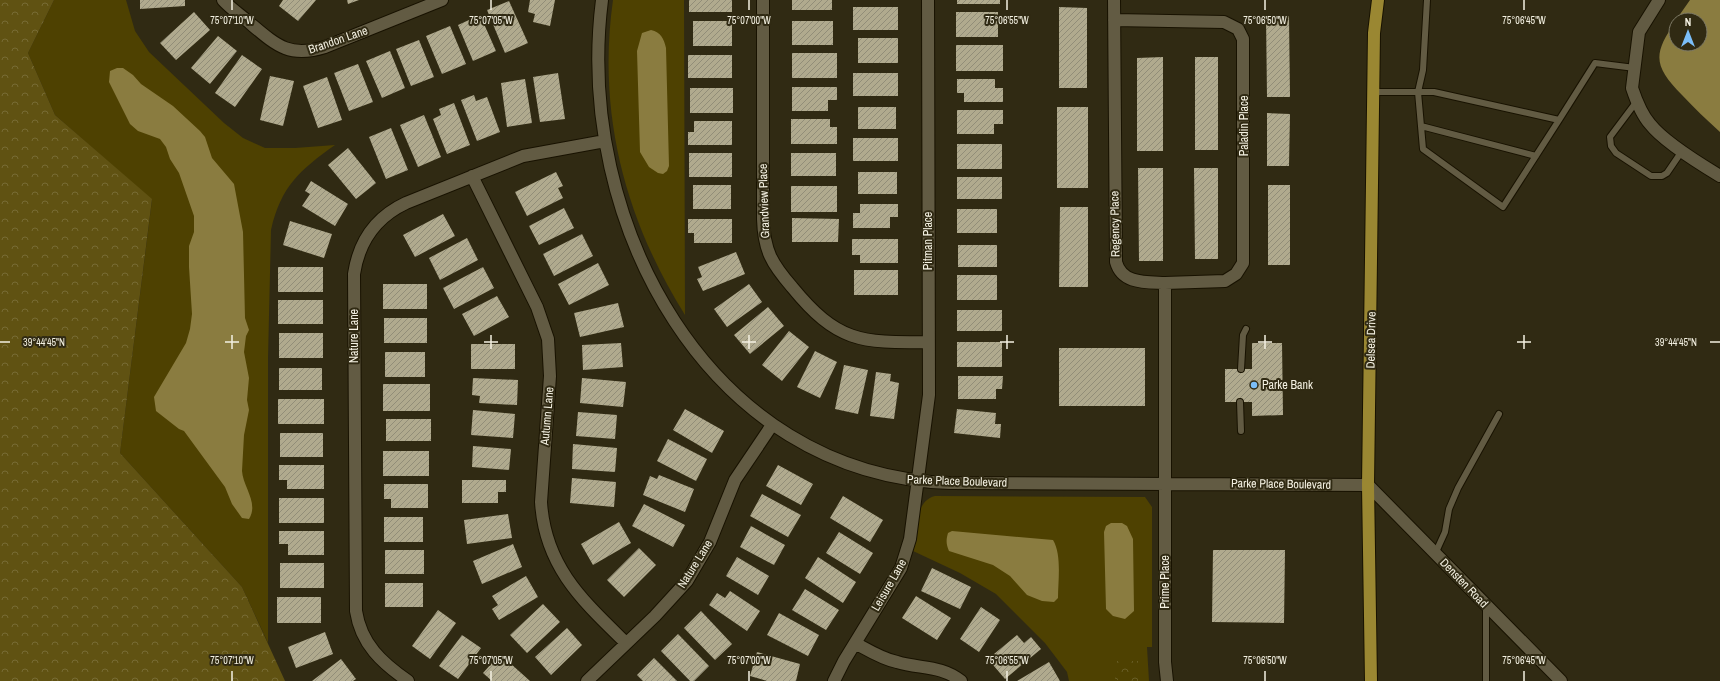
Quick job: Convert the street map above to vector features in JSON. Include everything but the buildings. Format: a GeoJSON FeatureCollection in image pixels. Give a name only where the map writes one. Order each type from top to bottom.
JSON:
{"type":"FeatureCollection","features":[{"type":"Feature","properties":{"kind":"main road","name":"Delsea Drive"},"geometry":{"type":"LineString","coordinates":[[1371,681],[1368,485],[1374,33],[1378,0]]}},
{"type":"Feature","properties":{"kind":"street","name":"Brandon Lane"},"geometry":{"type":"LineString","coordinates":[[223,0],[272,42],[297,52],[311,51],[325,46],[442,0]]}},
{"type":"Feature","properties":{"kind":"street","name":"Parke Place Boulevard"},"geometry":{"type":"LineString","coordinates":[[602,0],[598,36],[600,106],[605,141],[615,185],[628,228],[649,276],[695,351],[721,381],[751,409],[772,425],[804,444],[847,463],[886,475],[917,481],[950,483],[1368,485]]}},
{"type":"Feature","properties":{"kind":"street","name":"Grandview Place"},"geometry":{"type":"LineString","coordinates":[[763,0],[763,219],[764,235],[769,256],[778,271],[808,307],[836,329],[869,340],[881,342],[928,342]]}},
{"type":"Feature","properties":{"kind":"street","name":"Pitman Place"},"geometry":{"type":"LineString","coordinates":[[917,481],[928,403],[928,0]]}},
{"type":"Feature","properties":{"kind":"street","name":"Regency Place"},"geometry":{"type":"LineString","coordinates":[[1114,0],[1116,262],[1121,272],[1130,279],[1142,282],[1165,283]]}},
{"type":"Feature","properties":{"kind":"street"},"geometry":{"type":"LineString","coordinates":[[1658,0],[1639,32],[1632,88],[1650,125],[1682,151],[1720,176]]}},
{"type":"Feature","properties":{"kind":"street","name":"Paladin Place"},"geometry":{"type":"LineString","coordinates":[[1114,20],[1224,22],[1238,29],[1243,39],[1243,263],[1236,274],[1225,281],[1165,283]]}},
{"type":"Feature","properties":{"kind":"street","name":"Nature Lane"},"geometry":{"type":"LineString","coordinates":[[408,681],[385,664],[371,648],[361,632],[356,611],[354,274],[357,260],[364,241],[371,229],[384,216],[406,203],[472,176],[533,154],[605,141]]}},
{"type":"Feature","properties":{"kind":"street","name":"Autumn Lane"},"geometry":{"type":"LineString","coordinates":[[472,176],[537,307],[548,339],[550,376],[541,502],[542,519],[549,544],[570,585],[593,611],[626,643]]}},
{"type":"Feature","properties":{"kind":"street"},"geometry":{"type":"LineString","coordinates":[[1165,283],[1165,483]]}},
{"type":"Feature","properties":{"kind":"street","name":"Nature Lane"},"geometry":{"type":"LineString","coordinates":[[587,681],[670,601],[692,574],[710,542],[735,480],[772,425]]}},
{"type":"Feature","properties":{"kind":"street","name":"Leisure Lane"},"geometry":{"type":"LineString","coordinates":[[834,681],[844,660],[906,557],[909,545],[917,481]]}},
{"type":"Feature","properties":{"kind":"street","name":"Prime Place"},"geometry":{"type":"LineString","coordinates":[[1165,483],[1165,662],[1167,681]]}},
{"type":"Feature","properties":{"kind":"street","name":"Densten Road"},"geometry":{"type":"LineString","coordinates":[[1368,485],[1561,681]]}},
{"type":"Feature","properties":{"kind":"street"},"geometry":{"type":"LineString","coordinates":[[855,643],[886,659],[904,664],[935,668],[950,674],[961,681]]}},
{"type":"Feature","properties":{"kind":"lane"},"geometry":{"type":"LineString","coordinates":[[1427,0],[1423,70],[1418,92],[1423,149],[1503,207],[1595,63],[1635,68]]}},
{"type":"Feature","properties":{"kind":"lane"},"geometry":{"type":"LineString","coordinates":[[1374,92],[1434,92],[1559,120]]}},
{"type":"Feature","properties":{"kind":"lane"},"geometry":{"type":"LineString","coordinates":[[1637,101],[1610,137],[1611,146],[1616,152],[1651,176],[1662,176],[1667,173],[1682,151]]}},
{"type":"Feature","properties":{"kind":"lane"},"geometry":{"type":"LineString","coordinates":[[1421,126],[1536,156]]}},
{"type":"Feature","properties":{"kind":"lane"},"geometry":{"type":"LineString","coordinates":[[1241,369],[1243,335],[1246,329]]}},
{"type":"Feature","properties":{"kind":"lane"},"geometry":{"type":"LineString","coordinates":[[1240,402],[1241,431]]}},
{"type":"Feature","properties":{"kind":"lane"},"geometry":{"type":"LineString","coordinates":[[1435,554],[1445,532],[1449,510],[1458,488],[1500,414]]}},
{"type":"Feature","properties":{"kind":"lane"},"geometry":{"type":"LineString","coordinates":[[1486,605],[1486,681]]}},
{"type":"Feature","properties":{"kind":"green space"},"geometry":{"type":"Polygon","coordinates":[[[0,0],[54,0],[28,53],[55,115],[152,199],[120,453],[242,587],[285,681],[0,681],[0,0]]]}},
{"type":"Feature","properties":{"kind":"green space"},"geometry":{"type":"Polygon","coordinates":[[[54,0],[126,0],[135,31],[149,52],[224,123],[243,138],[265,148],[295,148],[335,145],[302,171],[286,190],[275,215],[271,230],[268,359],[268,643],[242,587],[120,453],[152,200],[55,115],[28,53],[54,0]]]}},
{"type":"Feature","properties":{"kind":"green space"},"geometry":{"type":"Polygon","coordinates":[[[613,0],[684,0],[685,315],[664,279],[646,241],[620,164],[613,124],[609,83],[609,42],[613,0]]]}},
{"type":"Feature","properties":{"kind":"green space"},"geometry":{"type":"Polygon","coordinates":[[[935,496],[1145,497],[1152,507],[1152,647],[1147,647],[1149,681],[1069,681],[1067,672],[1045,643],[996,594],[960,573],[913,551],[917,519],[920,511],[923,504],[928,499],[935,496]]]}},
{"type":"Feature","properties":{"kind":"green space"},"geometry":{"type":"Polygon","coordinates":[[[1115,661],[1138,661],[1138,681],[1115,680],[1115,661]]]}},
{"type":"Feature","properties":{"kind":"shaded area"},"geometry":{"type":"Polygon","coordinates":[[[1690,0],[1720,0],[1720,132],[1691,105],[1673,85],[1661,68],[1660,52],[1668,33],[1668,52],[1708,52],[1708,12],[1682,12],[1690,0]]]}},
{"type":"Feature","properties":{"kind":"shaded area"},"geometry":{"type":"Polygon","coordinates":[[[651,30],[662,36],[666,48],[669,166],[667,171],[663,174],[658,173],[649,167],[640,152],[637,51],[642,33],[651,30]]]}},
{"type":"Feature","properties":{"kind":"shaded area"},"geometry":{"type":"Polygon","coordinates":[[[117,68],[123,68],[133,75],[141,84],[173,106],[200,131],[205,137],[212,158],[234,184],[243,232],[245,318],[249,330],[246,336],[244,352],[249,378],[247,400],[249,410],[244,435],[242,471],[252,507],[252,513],[249,519],[242,518],[232,504],[225,487],[184,431],[179,429],[156,411],[154,397],[186,343],[190,329],[192,314],[189,246],[194,232],[194,216],[179,173],[170,159],[166,147],[160,139],[138,131],[130,124],[109,82],[110,71],[117,68]]]}},
{"type":"Feature","properties":{"kind":"shaded area"},"geometry":{"type":"Polygon","coordinates":[[[1111,523],[1122,523],[1127,526],[1133,539],[1134,611],[1125,619],[1113,616],[1106,609],[1104,532],[1106,526],[1111,523]]]}},
{"type":"Feature","properties":{"kind":"shaded area"},"geometry":{"type":"Polygon","coordinates":[[[952,531],[1053,540],[1059,560],[1058,598],[1054,602],[1042,601],[1027,595],[1010,576],[993,565],[949,551],[947,538],[948,533],[952,531]]]}},
{"type":"Feature","properties":{"kind":"place","name":"Parke Bank"},"geometry":{"type":"Point","coordinates":[1254,385]}}]}
